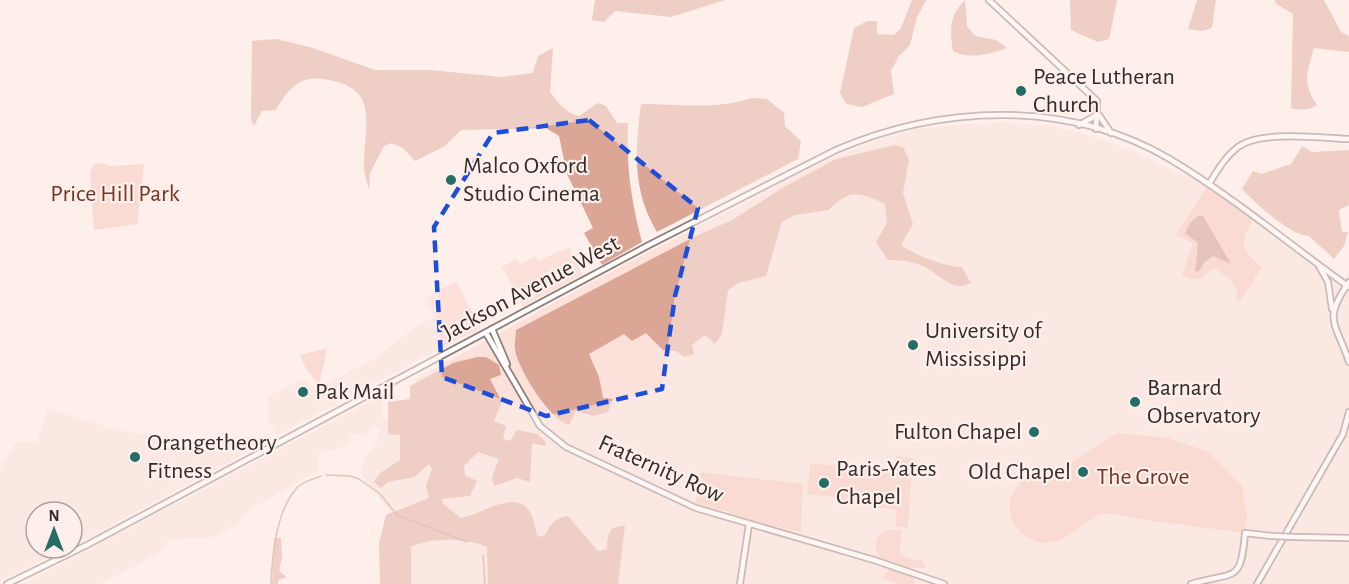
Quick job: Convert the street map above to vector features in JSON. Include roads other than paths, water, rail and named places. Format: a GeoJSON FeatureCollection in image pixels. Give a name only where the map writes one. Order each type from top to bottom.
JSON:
{"type":"FeatureCollection","features":[{"type":"Feature","properties":{"kind":"street"},"geometry":{"type":"LineString","coordinates":[[989,0],[1093,96],[1097,101],[1096,129]]}},
{"type":"Feature","properties":{"kind":"street"},"geometry":{"type":"LineString","coordinates":[[1079,125],[1092,120],[1098,112]]}},
{"type":"Feature","properties":{"kind":"street"},"geometry":{"type":"LineString","coordinates":[[1098,112],[1112,134]]}},
{"type":"Feature","properties":{"kind":"street","name":"Jackson Avenue West"},"geometry":{"type":"LineString","coordinates":[[7,584],[87,545],[654,243],[866,138],[915,123],[965,116],[1021,116],[1079,125],[1112,134],[1167,158],[1209,184],[1348,285]]}},
{"type":"Feature","properties":{"kind":"street"},"geometry":{"type":"LineString","coordinates":[[1209,184],[1226,159],[1247,142],[1269,138],[1349,139]]}},
{"type":"Feature","properties":{"kind":"street"},"geometry":{"type":"LineString","coordinates":[[1317,263],[1328,282],[1334,318],[1349,362]]}},
{"type":"Feature","properties":{"kind":"street"},"geometry":{"type":"LineString","coordinates":[[1334,318],[1334,303],[1348,285]]}},
{"type":"Feature","properties":{"kind":"street","name":"Fraternity Row"},"geometry":{"type":"LineString","coordinates":[[492,329],[503,350],[508,367]]}},
{"type":"Feature","properties":{"kind":"street","name":"Fraternity Row"},"geometry":{"type":"LineString","coordinates":[[486,333],[508,367],[540,426],[557,442],[688,505],[874,560],[944,584]]}},
{"type":"Feature","properties":{"kind":"street"},"geometry":{"type":"LineString","coordinates":[[1257,584],[1344,429],[1349,412]]}},
{"type":"Feature","properties":{"kind":"street"},"geometry":{"type":"LineString","coordinates":[[740,584],[749,524]]}},
{"type":"Feature","properties":{"kind":"street"},"geometry":{"type":"LineString","coordinates":[[1191,584],[1229,579],[1237,574],[1243,561],[1245,533],[1349,538]]}},
{"type":"Feature","properties":{"kind":"waterway"},"geometry":{"type":"LineString","coordinates":[[326,475],[350,476],[359,479],[380,494],[397,515],[467,542]]}},
{"type":"Feature","properties":{"kind":"waterway"},"geometry":{"type":"LineString","coordinates":[[271,584],[276,534],[289,498],[298,487],[321,476]]}},
{"type":"Feature","properties":{"kind":"waterway"},"geometry":{"type":"LineString","coordinates":[[483,555],[485,584]]}},
{"type":"Feature","properties":{"kind":"place","name":"Peace Lutheran Church"},"geometry":{"type":"Point","coordinates":[1021,91]}},
{"type":"Feature","properties":{"kind":"place","name":"Malco Oxford Studio Cinema"},"geometry":{"type":"Point","coordinates":[451,180]}},
{"type":"Feature","properties":{"kind":"place","name":"University of Mississippi"},"geometry":{"type":"Point","coordinates":[913,345]}},
{"type":"Feature","properties":{"kind":"place","name":"Pak Mail"},"geometry":{"type":"Point","coordinates":[303,392]}},
{"type":"Feature","properties":{"kind":"place","name":"Barnard Observatory"},"geometry":{"type":"Point","coordinates":[1135,402]}},
{"type":"Feature","properties":{"kind":"place","name":"Fulton Chapel"},"geometry":{"type":"Point","coordinates":[1034,432]}},
{"type":"Feature","properties":{"kind":"place","name":"Orangetheory Fitness"},"geometry":{"type":"Point","coordinates":[135,457]}},
{"type":"Feature","properties":{"kind":"place","name":"Old Chapel"},"geometry":{"type":"Point","coordinates":[1083,472]}},
{"type":"Feature","properties":{"kind":"place","name":"Paris-Yates Chapel"},"geometry":{"type":"Point","coordinates":[824,483]}},
{"type":"Feature","properties":{"kind":"park label","name":"Price Hill Park"},"geometry":{"type":"Point","coordinates":[115,194]}},
{"type":"Feature","properties":{"kind":"park label","name":"The Grove"},"geometry":{"type":"Point","coordinates":[1143,477]}}]}
